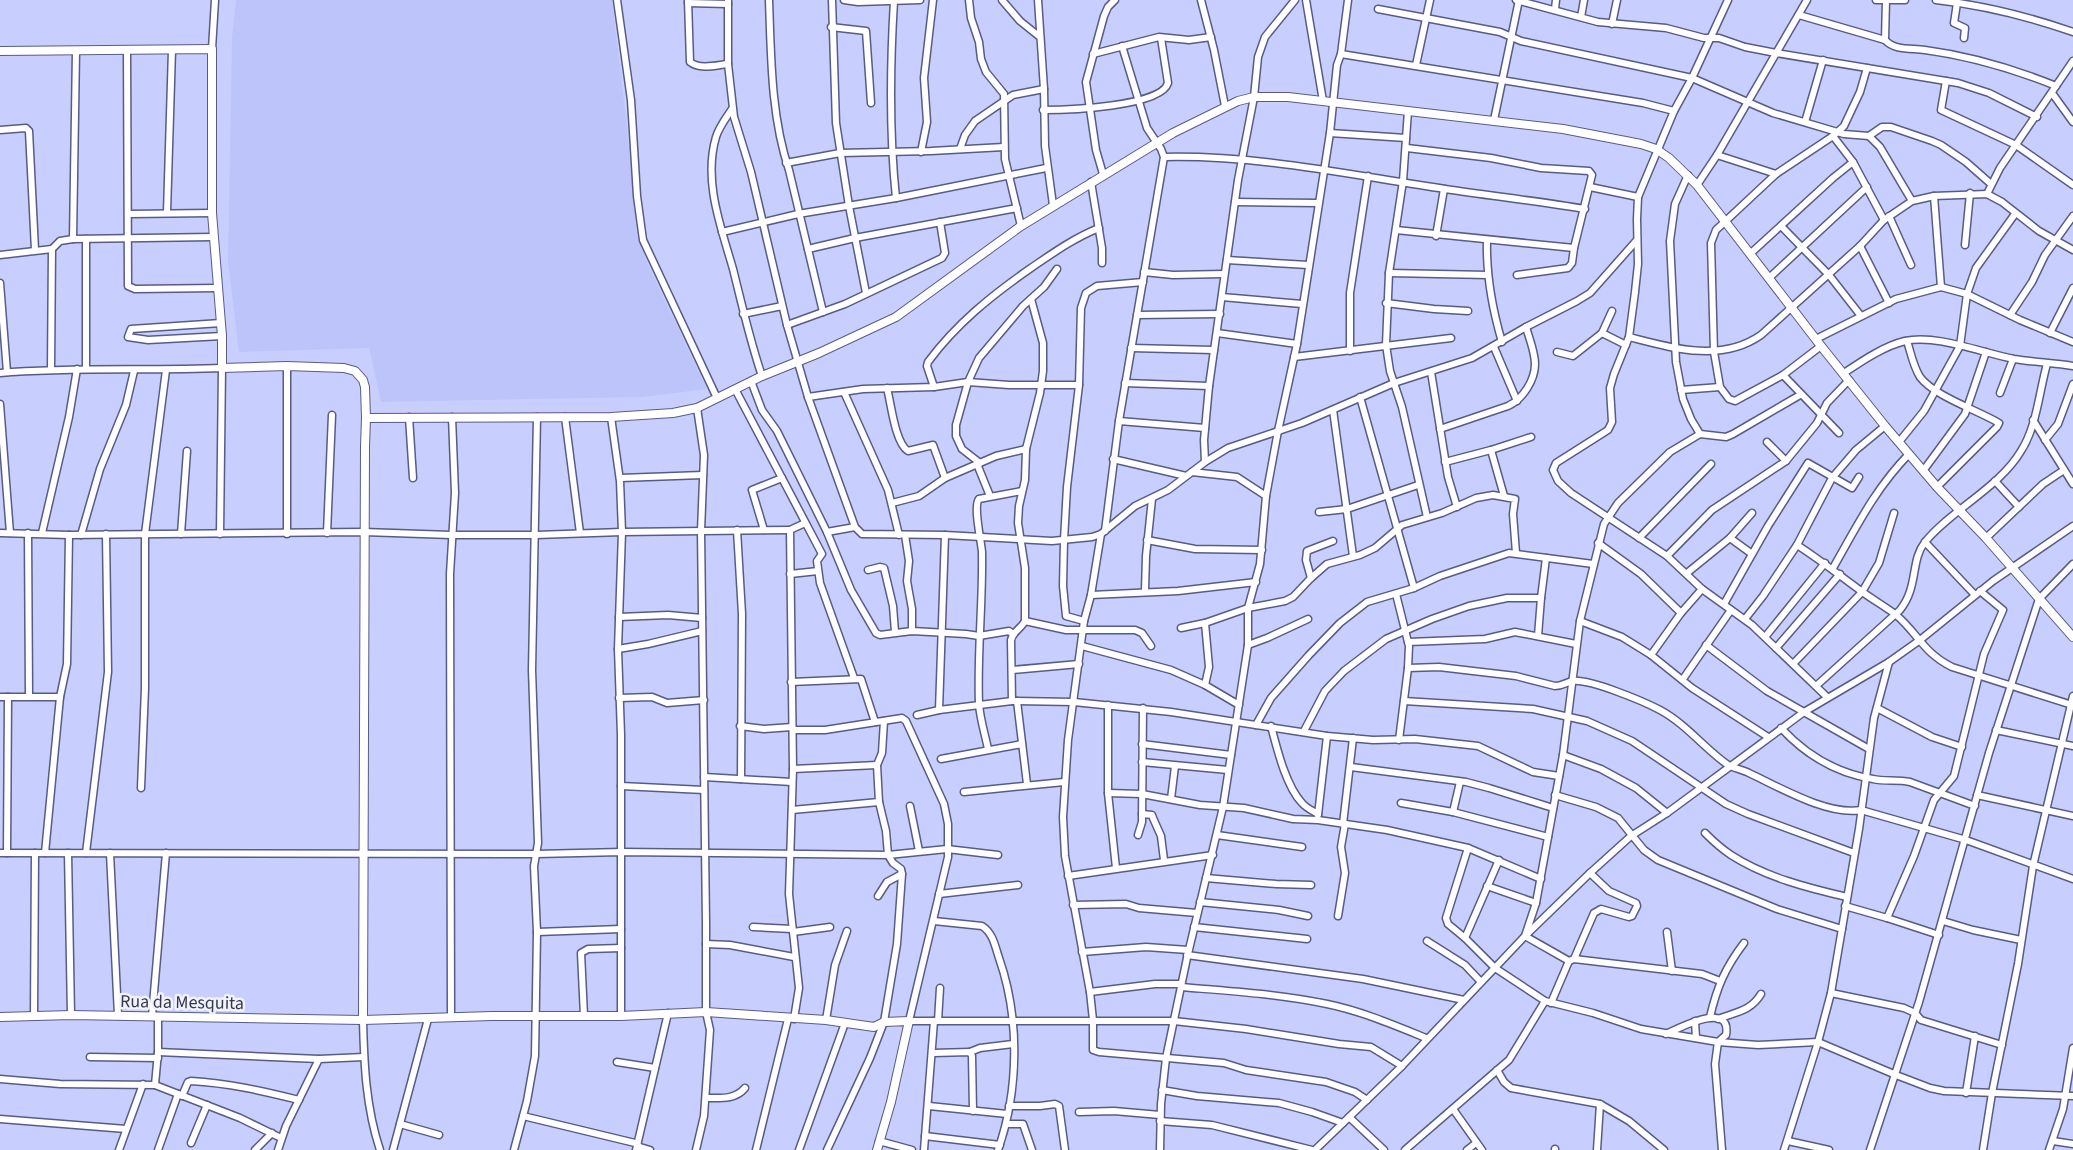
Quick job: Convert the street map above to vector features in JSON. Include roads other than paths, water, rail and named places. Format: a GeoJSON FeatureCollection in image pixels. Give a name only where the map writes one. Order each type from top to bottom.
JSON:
{"type":"FeatureCollection","features":[{"type":"Feature","properties":{"kind":"street"},"geometry":{"type":"LineString","coordinates":[[215,0],[212,50],[212,213],[222,336],[220,534]]}},
{"type":"Feature","properties":{"kind":"street"},"geometry":{"type":"LineString","coordinates":[[617,0],[631,100],[637,196],[643,240],[717,398]]}},
{"type":"Feature","properties":{"kind":"street"},"geometry":{"type":"LineString","coordinates":[[769,0],[776,107],[782,149],[824,312]]}},
{"type":"Feature","properties":{"kind":"street"},"geometry":{"type":"LineString","coordinates":[[832,0],[831,27],[836,123],[866,293]]}},
{"type":"Feature","properties":{"kind":"street"},"geometry":{"type":"LineString","coordinates":[[844,0],[858,2],[920,0]]}},
{"type":"Feature","properties":{"kind":"street"},"geometry":{"type":"LineString","coordinates":[[921,152],[927,122],[924,78],[933,0]]}},
{"type":"Feature","properties":{"kind":"street"},"geometry":{"type":"LineString","coordinates":[[969,0],[981,59],[988,75],[1001,89],[1005,102],[1004,147],[1008,176],[1021,226]]}},
{"type":"Feature","properties":{"kind":"street"},"geometry":{"type":"LineString","coordinates":[[1002,0],[1020,21],[1040,37]]}},
{"type":"Feature","properties":{"kind":"street"},"geometry":{"type":"LineString","coordinates":[[1038,0],[1046,168],[1053,205]]}},
{"type":"Feature","properties":{"kind":"street"},"geometry":{"type":"LineString","coordinates":[[1105,0],[1108,7]]}},
{"type":"Feature","properties":{"kind":"street"},"geometry":{"type":"LineString","coordinates":[[1103,174],[1096,150],[1086,82],[1108,7],[1115,0]]}},
{"type":"Feature","properties":{"kind":"street"},"geometry":{"type":"LineString","coordinates":[[1201,0],[1225,106]]}},
{"type":"Feature","properties":{"kind":"street"},"geometry":{"type":"LineString","coordinates":[[1205,462],[1209,386],[1235,202],[1254,98],[1255,73],[1265,37],[1295,0]]}},
{"type":"Feature","properties":{"kind":"street"},"geometry":{"type":"LineString","coordinates":[[1306,0],[1323,101]]}},
{"type":"Feature","properties":{"kind":"street"},"geometry":{"type":"LineString","coordinates":[[1160,1150],[1160,1118],[1166,1058],[1188,952],[1223,807],[1248,645],[1248,609],[1262,550],[1266,496],[1297,344],[1348,0]]}},
{"type":"Feature","properties":{"kind":"street"},"geometry":{"type":"LineString","coordinates":[[1416,65],[1430,0]]}},
{"type":"Feature","properties":{"kind":"street"},"geometry":{"type":"LineString","coordinates":[[1494,120],[1518,0],[1612,24],[1666,28],[1719,38],[1745,47],[1776,53],[1946,81],[1989,93],[2037,117]]}},
{"type":"Feature","properties":{"kind":"street"},"geometry":{"type":"LineString","coordinates":[[1555,9],[1556,0]]}},
{"type":"Feature","properties":{"kind":"street"},"geometry":{"type":"LineString","coordinates":[[1581,17],[1584,0]]}},
{"type":"Feature","properties":{"kind":"street"},"geometry":{"type":"LineString","coordinates":[[1612,24],[1617,0]]}},
{"type":"Feature","properties":{"kind":"street"},"geometry":{"type":"LineString","coordinates":[[1728,0],[1656,149],[1638,197],[1638,264],[1629,337],[1610,387],[1611,427],[1556,463],[1553,470],[1558,481],[1571,493],[1667,556],[1702,589],[1745,619],[1827,697]]}},
{"type":"Feature","properties":{"kind":"street"},"geometry":{"type":"LineString","coordinates":[[1697,185],[1808,0]]}},
{"type":"Feature","properties":{"kind":"street"},"geometry":{"type":"LineString","coordinates":[[1876,0],[1905,0]]}},
{"type":"Feature","properties":{"kind":"street"},"geometry":{"type":"LineString","coordinates":[[1936,0],[2047,23],[2073,32]]}},
{"type":"Feature","properties":{"kind":"street"},"geometry":{"type":"LineString","coordinates":[[894,1],[890,90],[896,198]]}},
{"type":"Feature","properties":{"kind":"street"},"geometry":{"type":"LineString","coordinates":[[1885,40],[1886,1]]}},
{"type":"Feature","properties":{"kind":"street"},"geometry":{"type":"LineString","coordinates":[[728,64],[701,66],[690,62],[688,2],[728,2],[728,64],[732,109],[751,172],[782,306],[808,397],[855,527],[862,534],[1064,540],[1092,537],[1103,532],[1136,506],[1168,490],[1228,448],[1333,410],[1394,382],[1472,358],[1494,347],[1590,293],[1637,240]]}},
{"type":"Feature","properties":{"kind":"street"},"geometry":{"type":"LineString","coordinates":[[1954,2],[1953,23],[1965,28],[1964,38]]}},
{"type":"Feature","properties":{"kind":"street"},"geometry":{"type":"LineString","coordinates":[[1378,9],[1500,32],[1521,41],[1692,78],[1747,103],[1836,134],[1869,136],[1882,127],[1891,127],[1941,145],[1992,184]]}},
{"type":"Feature","properties":{"kind":"street"},"geometry":{"type":"LineString","coordinates":[[1799,15],[1885,40],[1893,47],[1924,50],[2001,66],[2056,86]]}},
{"type":"Feature","properties":{"kind":"street"},"geometry":{"type":"LineString","coordinates":[[831,27],[862,29],[866,32],[871,103]]}},
{"type":"Feature","properties":{"kind":"street"},"geometry":{"type":"LineString","coordinates":[[1093,54],[1161,38],[1189,40],[1211,37]]}},
{"type":"Feature","properties":{"kind":"street"},"geometry":{"type":"LineString","coordinates":[[1043,110],[1090,109],[1139,100],[1164,90],[1168,86],[1161,38]]}},
{"type":"Feature","properties":{"kind":"street"},"geometry":{"type":"LineString","coordinates":[[1122,46],[1147,128],[1164,157],[1125,382],[1103,532],[1084,621],[1064,782],[1065,856],[1090,992],[1093,1050],[1224,1063],[1246,1070],[1326,1082],[1355,1092],[1367,1100]]}},
{"type":"Feature","properties":{"kind":"street"},"geometry":{"type":"LineString","coordinates":[[127,50],[128,284],[130,288],[217,288]]}},
{"type":"Feature","properties":{"kind":"street"},"geometry":{"type":"LineString","coordinates":[[167,213],[172,50]]}},
{"type":"Feature","properties":{"kind":"street"},"geometry":{"type":"LineString","coordinates":[[0,51],[212,50]]}},
{"type":"Feature","properties":{"kind":"street"},"geometry":{"type":"LineString","coordinates":[[73,239],[76,51]]}},
{"type":"Feature","properties":{"kind":"street"},"geometry":{"type":"LineString","coordinates":[[1341,54],[1643,103],[1674,111]]}},
{"type":"Feature","properties":{"kind":"street"},"geometry":{"type":"LineString","coordinates":[[1805,122],[1823,60]]}},
{"type":"Feature","properties":{"kind":"street"},"geometry":{"type":"LineString","coordinates":[[1987,194],[2016,145],[2073,61]]}},
{"type":"Feature","properties":{"kind":"street"},"geometry":{"type":"LineString","coordinates":[[1868,68],[1848,121],[1836,134],[1776,174],[1716,230],[1711,243],[1714,352],[1720,387],[1729,399],[1735,401],[1782,375],[1818,343],[1861,316],[1888,303],[1941,287],[1967,294],[2073,342]]}},
{"type":"Feature","properties":{"kind":"street"},"geometry":{"type":"LineString","coordinates":[[1946,81],[1941,110],[2016,145],[2073,185]]}},
{"type":"Feature","properties":{"kind":"street"},"geometry":{"type":"LineString","coordinates":[[960,149],[965,135],[975,121],[1022,92],[1044,89]]}},
{"type":"Feature","properties":{"kind":"street"},"geometry":{"type":"LineString","coordinates":[[2052,93],[2073,122]]}},
{"type":"Feature","properties":{"kind":"street"},"geometry":{"type":"LineString","coordinates":[[366,418],[611,417],[673,413],[697,408],[762,376],[896,317],[1021,226],[1103,174],[1225,106],[1254,98],[1282,97],[1494,120],[1616,138],[1656,149],[1669,158],[1697,185],[1818,343],[1923,471],[2071,631]]}},
{"type":"Feature","properties":{"kind":"street"},"geometry":{"type":"LineString","coordinates":[[732,109],[717,132],[712,165],[712,186],[743,314],[762,376]]}},
{"type":"Feature","properties":{"kind":"street"},"geometry":{"type":"LineString","coordinates":[[1408,111],[1407,148],[1386,303],[1386,345],[1427,517]]}},
{"type":"Feature","properties":{"kind":"street"},"geometry":{"type":"LineString","coordinates":[[0,130],[26,128],[29,131],[35,250]]}},
{"type":"Feature","properties":{"kind":"street"},"geometry":{"type":"LineString","coordinates":[[1330,133],[1406,138]]}},
{"type":"Feature","properties":{"kind":"street"},"geometry":{"type":"LineString","coordinates":[[1836,134],[1887,218],[1911,265]]}},
{"type":"Feature","properties":{"kind":"street"},"geometry":{"type":"LineString","coordinates":[[1869,136],[1880,147],[1912,201]]}},
{"type":"Feature","properties":{"kind":"street"},"geometry":{"type":"LineString","coordinates":[[786,163],[840,153],[921,152],[1004,147]]}},
{"type":"Feature","properties":{"kind":"street"},"geometry":{"type":"LineString","coordinates":[[1407,148],[1592,173],[1572,261],[1568,268],[1517,275]]}},
{"type":"Feature","properties":{"kind":"street"},"geometry":{"type":"LineString","coordinates":[[1717,155],[1776,174]]}},
{"type":"Feature","properties":{"kind":"street"},"geometry":{"type":"LineString","coordinates":[[1164,157],[1242,158],[1585,209]]}},
{"type":"Feature","properties":{"kind":"street"},"geometry":{"type":"LineString","coordinates":[[1751,253],[1854,162]]}},
{"type":"Feature","properties":{"kind":"street"},"geometry":{"type":"LineString","coordinates":[[722,232],[798,214],[896,198],[1046,168]]}},
{"type":"Feature","properties":{"kind":"street"},"geometry":{"type":"LineString","coordinates":[[1688,175],[1675,204],[1671,241],[1676,363],[1681,390],[1691,419],[1700,434]]}},
{"type":"Feature","properties":{"kind":"street"},"geometry":{"type":"LineString","coordinates":[[1350,351],[1350,293],[1368,176]]}},
{"type":"Feature","properties":{"kind":"street"},"geometry":{"type":"LineString","coordinates":[[1091,182],[1102,263]]}},
{"type":"Feature","properties":{"kind":"street"},"geometry":{"type":"LineString","coordinates":[[1590,187],[1638,197]]}},
{"type":"Feature","properties":{"kind":"street"},"geometry":{"type":"LineString","coordinates":[[1769,278],[1867,187]]}},
{"type":"Feature","properties":{"kind":"street"},"geometry":{"type":"LineString","coordinates":[[1436,236],[1444,189]]}},
{"type":"Feature","properties":{"kind":"street"},"geometry":{"type":"LineString","coordinates":[[1965,246],[1970,194]]}},
{"type":"Feature","properties":{"kind":"street"},"geometry":{"type":"LineString","coordinates":[[1629,337],[1677,349],[1714,352],[1756,338],[1860,246],[1887,218],[1912,201],[1934,196],[1987,194],[2002,202],[2054,240],[2073,250]]}},
{"type":"Feature","properties":{"kind":"street"},"geometry":{"type":"LineString","coordinates":[[1934,196],[1941,287]]}},
{"type":"Feature","properties":{"kind":"street"},"geometry":{"type":"LineString","coordinates":[[1235,202],[1318,203]]}},
{"type":"Feature","properties":{"kind":"street"},"geometry":{"type":"LineString","coordinates":[[808,249],[1017,208]]}},
{"type":"Feature","properties":{"kind":"street"},"geometry":{"type":"LineString","coordinates":[[129,214],[212,213]]}},
{"type":"Feature","properties":{"kind":"street"},"geometry":{"type":"LineString","coordinates":[[1899,442],[1913,426],[1935,392],[1959,346],[1967,294],[1981,260],[2016,214]]}},
{"type":"Feature","properties":{"kind":"street"},"geometry":{"type":"LineString","coordinates":[[2010,315],[2032,282],[2054,240],[2073,216]]}},
{"type":"Feature","properties":{"kind":"street"},"geometry":{"type":"LineString","coordinates":[[787,325],[845,304],[945,256],[940,222]]}},
{"type":"Feature","properties":{"kind":"street"},"geometry":{"type":"LineString","coordinates":[[1781,226],[1828,275],[1861,316]]}},
{"type":"Feature","properties":{"kind":"street"},"geometry":{"type":"LineString","coordinates":[[934,387],[928,362],[961,323],[986,300],[1035,265],[1075,239],[1099,228]]}},
{"type":"Feature","properties":{"kind":"street"},"geometry":{"type":"LineString","coordinates":[[1395,230],[1436,236],[1574,248]]}},
{"type":"Feature","properties":{"kind":"street"},"geometry":{"type":"LineString","coordinates":[[0,255],[52,249],[60,241],[73,239],[213,237]]}},
{"type":"Feature","properties":{"kind":"street"},"geometry":{"type":"LineString","coordinates":[[86,239],[86,369]]}},
{"type":"Feature","properties":{"kind":"street"},"geometry":{"type":"LineString","coordinates":[[1486,240],[1494,315],[1502,342]]}},
{"type":"Feature","properties":{"kind":"street"},"geometry":{"type":"LineString","coordinates":[[1860,246],[1888,303]]}},
{"type":"Feature","properties":{"kind":"street"},"geometry":{"type":"LineString","coordinates":[[51,370],[52,249]]}},
{"type":"Feature","properties":{"kind":"street"},"geometry":{"type":"LineString","coordinates":[[1227,260],[1308,265]]}},
{"type":"Feature","properties":{"kind":"street"},"geometry":{"type":"LineString","coordinates":[[990,496],[978,464],[962,448],[956,436],[956,425],[968,382],[979,358],[1044,287],[1057,269]]}},
{"type":"Feature","properties":{"kind":"street"},"geometry":{"type":"LineString","coordinates":[[1144,272],[1173,275],[1224,274]]}},
{"type":"Feature","properties":{"kind":"street"},"geometry":{"type":"LineString","coordinates":[[1389,273],[1488,275]]}},
{"type":"Feature","properties":{"kind":"street"},"geometry":{"type":"LineString","coordinates":[[1084,621],[1070,618],[1065,614],[1064,540],[1078,385],[1081,308],[1086,293],[1090,289],[1106,284],[1143,282]]}},
{"type":"Feature","properties":{"kind":"street"},"geometry":{"type":"LineString","coordinates":[[0,283],[4,372],[287,366],[344,368],[355,371],[363,380],[366,418],[362,854],[363,1020],[364,1057],[372,1122],[380,1150]]}},
{"type":"Feature","properties":{"kind":"street"},"geometry":{"type":"LineString","coordinates":[[2050,333],[2073,288]]}},
{"type":"Feature","properties":{"kind":"street"},"geometry":{"type":"LineString","coordinates":[[1222,297],[1302,304]]}},
{"type":"Feature","properties":{"kind":"street"},"geometry":{"type":"LineString","coordinates":[[1027,784],[1015,701],[1011,640],[1013,634],[1023,626],[1025,621],[1025,568],[1018,523],[1019,506],[1026,449],[1042,384],[1043,343],[1031,299]]}},
{"type":"Feature","properties":{"kind":"street"},"geometry":{"type":"LineString","coordinates":[[1386,303],[1468,311]]}},
{"type":"Feature","properties":{"kind":"street"},"geometry":{"type":"LineString","coordinates":[[743,314],[782,306]]}},
{"type":"Feature","properties":{"kind":"street"},"geometry":{"type":"LineString","coordinates":[[1557,352],[1573,356],[1602,333],[1612,311]]}},
{"type":"Feature","properties":{"kind":"street"},"geometry":{"type":"LineString","coordinates":[[1137,315],[1220,314]]}},
{"type":"Feature","properties":{"kind":"street"},"geometry":{"type":"LineString","coordinates":[[221,323],[131,329],[129,337],[148,340],[222,336]]}},
{"type":"Feature","properties":{"kind":"street"},"geometry":{"type":"LineString","coordinates":[[1440,429],[1508,406],[1516,401],[1530,383],[1535,363],[1526,327]]}},
{"type":"Feature","properties":{"kind":"street"},"geometry":{"type":"LineString","coordinates":[[1217,333],[1297,344]]}},
{"type":"Feature","properties":{"kind":"street"},"geometry":{"type":"LineString","coordinates":[[1602,333],[1626,345]]}},
{"type":"Feature","properties":{"kind":"street"},"geometry":{"type":"LineString","coordinates":[[1294,357],[1452,338]]}},
{"type":"Feature","properties":{"kind":"street"},"geometry":{"type":"LineString","coordinates":[[1907,341],[1919,376],[1935,392],[1999,424],[1937,487]]}},
{"type":"Feature","properties":{"kind":"street"},"geometry":{"type":"LineString","coordinates":[[1844,373],[1869,357],[1907,341],[1937,341],[2013,358],[2073,366]]}},
{"type":"Feature","properties":{"kind":"street"},"geometry":{"type":"LineString","coordinates":[[1494,347],[1516,401]]}},
{"type":"Feature","properties":{"kind":"street"},"geometry":{"type":"LineString","coordinates":[[1131,348],[1214,350]]}},
{"type":"Feature","properties":{"kind":"street"},"geometry":{"type":"LineString","coordinates":[[1923,471],[1969,407],[1969,399],[1986,352]]}},
{"type":"Feature","properties":{"kind":"street"},"geometry":{"type":"LineString","coordinates":[[2000,393],[2013,358]]}},
{"type":"Feature","properties":{"kind":"street"},"geometry":{"type":"LineString","coordinates":[[1816,686],[1907,602],[1917,558],[1925,542],[1995,481],[2021,452],[2033,420],[2047,364]]}},
{"type":"Feature","properties":{"kind":"street"},"geometry":{"type":"LineString","coordinates":[[287,366],[287,534]]}},
{"type":"Feature","properties":{"kind":"street"},"geometry":{"type":"LineString","coordinates":[[42,533],[69,417],[77,369]]}},
{"type":"Feature","properties":{"kind":"street"},"geometry":{"type":"LineString","coordinates":[[141,788],[145,688],[145,534],[166,370]]}},
{"type":"Feature","properties":{"kind":"street"},"geometry":{"type":"LineString","coordinates":[[81,535],[100,469],[126,405],[135,371]]}},
{"type":"Feature","properties":{"kind":"street"},"geometry":{"type":"LineString","coordinates":[[1431,372],[1445,462],[1457,507]]}},
{"type":"Feature","properties":{"kind":"street"},"geometry":{"type":"LineString","coordinates":[[1782,375],[1839,433]]}},
{"type":"Feature","properties":{"kind":"street"},"geometry":{"type":"LineString","coordinates":[[1667,556],[1712,510],[1786,461],[1817,423],[1827,403],[1849,380]]}},
{"type":"Feature","properties":{"kind":"street"},"geometry":{"type":"LineString","coordinates":[[808,397],[887,388],[934,387],[968,382],[1009,386],[1078,385]]}},
{"type":"Feature","properties":{"kind":"street"},"geometry":{"type":"LineString","coordinates":[[1125,382],[1209,386]]}},
{"type":"Feature","properties":{"kind":"street"},"geometry":{"type":"LineString","coordinates":[[2044,440],[2058,424],[2073,384]]}},
{"type":"Feature","properties":{"kind":"street"},"geometry":{"type":"LineString","coordinates":[[743,385],[782,478],[822,554],[818,560],[820,583],[854,678]]}},
{"type":"Feature","properties":{"kind":"street"},"geometry":{"type":"LineString","coordinates":[[743,385],[777,431],[827,532],[851,590],[876,633],[912,631],[979,636],[1009,631],[1013,634]]}},
{"type":"Feature","properties":{"kind":"street"},"geometry":{"type":"LineString","coordinates":[[1681,390],[1720,387]]}},
{"type":"Feature","properties":{"kind":"street"},"geometry":{"type":"LineString","coordinates":[[887,388],[897,434],[904,449],[908,451],[933,445],[945,478]]}},
{"type":"Feature","properties":{"kind":"street"},"geometry":{"type":"LineString","coordinates":[[844,392],[888,490],[902,535],[909,561],[907,581],[912,609],[912,631]]}},
{"type":"Feature","properties":{"kind":"street"},"geometry":{"type":"LineString","coordinates":[[1525,936],[1536,903],[1563,755],[1580,621],[1598,543],[1607,517],[1662,458],[1700,434],[1726,437],[1733,434],[1800,395]]}},
{"type":"Feature","properties":{"kind":"street"},"geometry":{"type":"LineString","coordinates":[[1360,397],[1390,496],[1414,588]]}},
{"type":"Feature","properties":{"kind":"street"},"geometry":{"type":"LineString","coordinates":[[0,404],[10,533]]}},
{"type":"Feature","properties":{"kind":"street"},"geometry":{"type":"LineString","coordinates":[[696,1150],[706,1098],[706,1066],[710,1030],[706,1012],[702,631],[701,531],[704,455],[697,408]]}},
{"type":"Feature","properties":{"kind":"street"},"geometry":{"type":"LineString","coordinates":[[1333,410],[1353,556]]}},
{"type":"Feature","properties":{"kind":"street"},"geometry":{"type":"LineString","coordinates":[[327,533],[332,415]]}},
{"type":"Feature","properties":{"kind":"street"},"geometry":{"type":"LineString","coordinates":[[409,417],[413,478]]}},
{"type":"Feature","properties":{"kind":"street"},"geometry":{"type":"LineString","coordinates":[[451,1017],[451,535],[455,493],[452,417]]}},
{"type":"Feature","properties":{"kind":"street"},"geometry":{"type":"LineString","coordinates":[[514,1150],[535,1056],[537,932],[534,866],[538,843],[532,670],[537,417]]}},
{"type":"Feature","properties":{"kind":"street"},"geometry":{"type":"LineString","coordinates":[[565,417],[580,533]]}},
{"type":"Feature","properties":{"kind":"street"},"geometry":{"type":"LineString","coordinates":[[611,417],[620,478],[622,532],[618,649],[622,852],[621,1016]]}},
{"type":"Feature","properties":{"kind":"street"},"geometry":{"type":"LineString","coordinates":[[2033,420],[2064,470],[2071,476],[2073,484]]}},
{"type":"Feature","properties":{"kind":"street"},"geometry":{"type":"LineString","coordinates":[[1119,421],[1205,428]]}},
{"type":"Feature","properties":{"kind":"street"},"geometry":{"type":"LineString","coordinates":[[1745,619],[1797,544],[1832,478],[1856,450],[1885,426]]}},
{"type":"Feature","properties":{"kind":"street"},"geometry":{"type":"LineString","coordinates":[[1445,462],[1531,437]]}},
{"type":"Feature","properties":{"kind":"street"},"geometry":{"type":"LineString","coordinates":[[1767,442],[1786,461]]}},
{"type":"Feature","properties":{"kind":"street"},"geometry":{"type":"LineString","coordinates":[[892,503],[919,496],[945,478],[996,456],[1026,449]]}},
{"type":"Feature","properties":{"kind":"street"},"geometry":{"type":"LineString","coordinates":[[1491,450],[1504,496]]}},
{"type":"Feature","properties":{"kind":"street"},"geometry":{"type":"LineString","coordinates":[[181,534],[187,451]]}},
{"type":"Feature","properties":{"kind":"street"},"geometry":{"type":"LineString","coordinates":[[1833,568],[1885,479],[1910,454]]}},
{"type":"Feature","properties":{"kind":"street"},"geometry":{"type":"LineString","coordinates":[[1113,459],[1189,474],[1237,477],[1266,496]]}},
{"type":"Feature","properties":{"kind":"street"},"geometry":{"type":"LineString","coordinates":[[1724,604],[1787,494],[1808,463],[1852,488],[1859,477]]}},
{"type":"Feature","properties":{"kind":"street"},"geometry":{"type":"LineString","coordinates":[[1639,538],[1711,464]]}},
{"type":"Feature","properties":{"kind":"street"},"geometry":{"type":"LineString","coordinates":[[1986,538],[2043,484],[2064,470]]}},
{"type":"Feature","properties":{"kind":"street"},"geometry":{"type":"LineString","coordinates":[[620,478],[703,475]]}},
{"type":"Feature","properties":{"kind":"street"},"geometry":{"type":"LineString","coordinates":[[764,530],[752,490],[782,478]]}},
{"type":"Feature","properties":{"kind":"street"},"geometry":{"type":"LineString","coordinates":[[1995,481],[2019,507]]}},
{"type":"Feature","properties":{"kind":"street"},"geometry":{"type":"LineString","coordinates":[[1319,512],[1347,509],[1418,485]]}},
{"type":"Feature","properties":{"kind":"street"},"geometry":{"type":"LineString","coordinates":[[988,749],[979,705],[982,566],[976,504],[979,499],[1022,491]]}},
{"type":"Feature","properties":{"kind":"street"},"geometry":{"type":"LineString","coordinates":[[1181,628],[1285,601],[1293,597],[1327,564],[1375,548],[1397,528],[1476,498],[1493,495],[1516,500],[1513,514],[1516,553]]}},
{"type":"Feature","properties":{"kind":"street"},"geometry":{"type":"LineString","coordinates":[[1145,591],[1147,540],[1152,499]]}},
{"type":"Feature","properties":{"kind":"street"},"geometry":{"type":"LineString","coordinates":[[1686,573],[1730,538],[1752,513]]}},
{"type":"Feature","properties":{"kind":"street"},"geometry":{"type":"LineString","coordinates":[[1793,664],[1862,592],[1879,563],[1894,513]]}},
{"type":"Feature","properties":{"kind":"street"},"geometry":{"type":"LineString","coordinates":[[0,533],[81,535],[364,532],[536,535],[790,530],[805,523]]}},
{"type":"Feature","properties":{"kind":"street"},"geometry":{"type":"LineString","coordinates":[[1079,1112],[1114,1111],[1212,1125],[1314,1150],[1402,1066],[1426,1038],[1525,936],[1631,836],[1667,813],[1803,712],[1889,662],[1978,593],[2073,526]]}},
{"type":"Feature","properties":{"kind":"street"},"geometry":{"type":"LineString","coordinates":[[827,532],[855,527]]}},
{"type":"Feature","properties":{"kind":"street"},"geometry":{"type":"LineString","coordinates":[[737,530],[742,631],[741,779]]}},
{"type":"Feature","properties":{"kind":"street"},"geometry":{"type":"LineString","coordinates":[[756,1150],[799,988],[789,894],[793,769],[790,530]]}},
{"type":"Feature","properties":{"kind":"street"},"geometry":{"type":"LineString","coordinates":[[28,533],[29,696]]}},
{"type":"Feature","properties":{"kind":"street"},"geometry":{"type":"LineString","coordinates":[[86,853],[108,672],[106,534]]}},
{"type":"Feature","properties":{"kind":"street"},"geometry":{"type":"LineString","coordinates":[[45,853],[60,697],[67,664],[69,535]]}},
{"type":"Feature","properties":{"kind":"street"},"geometry":{"type":"LineString","coordinates":[[939,710],[945,535]]}},
{"type":"Feature","properties":{"kind":"street"},"geometry":{"type":"LineString","coordinates":[[1730,538],[1752,554]]}},
{"type":"Feature","properties":{"kind":"street"},"geometry":{"type":"LineString","coordinates":[[1147,540],[1195,549],[1262,550]]}},
{"type":"Feature","properties":{"kind":"street"},"geometry":{"type":"LineString","coordinates":[[1311,578],[1306,560],[1307,551],[1333,541]]}},
{"type":"Feature","properties":{"kind":"street"},"geometry":{"type":"LineString","coordinates":[[1887,918],[1914,856],[1934,800],[1954,776],[1984,654],[2003,610],[1978,593],[1925,542]]}},
{"type":"Feature","properties":{"kind":"street"},"geometry":{"type":"LineString","coordinates":[[1598,543],[1641,574],[1681,613]]}},
{"type":"Feature","properties":{"kind":"street"},"geometry":{"type":"LineString","coordinates":[[1797,544],[1895,615],[1941,662],[2072,705]]}},
{"type":"Feature","properties":{"kind":"street"},"geometry":{"type":"LineString","coordinates":[[1256,725],[1271,698],[1309,655],[1340,623],[1367,602],[1414,588],[1494,557],[1516,553],[1593,564]]}},
{"type":"Feature","properties":{"kind":"street"},"geometry":{"type":"LineString","coordinates":[[1538,636],[1540,598],[1546,558]]}},
{"type":"Feature","properties":{"kind":"street"},"geometry":{"type":"LineString","coordinates":[[1765,637],[1825,563]]}},
{"type":"Feature","properties":{"kind":"street"},"geometry":{"type":"LineString","coordinates":[[1869,1150],[1915,1014],[1996,730],[2039,599],[2073,564]]}},
{"type":"Feature","properties":{"kind":"street"},"geometry":{"type":"LineString","coordinates":[[868,570],[884,568],[895,632]]}},
{"type":"Feature","properties":{"kind":"street"},"geometry":{"type":"LineString","coordinates":[[790,574],[818,571]]}},
{"type":"Feature","properties":{"kind":"street"},"geometry":{"type":"LineString","coordinates":[[1776,648],[1840,574]]}},
{"type":"Feature","properties":{"kind":"street"},"geometry":{"type":"LineString","coordinates":[[1091,595],[1178,591],[1256,582]]}},
{"type":"Feature","properties":{"kind":"street"},"geometry":{"type":"LineString","coordinates":[[1651,655],[1681,613],[1702,589]]}},
{"type":"Feature","properties":{"kind":"street"},"geometry":{"type":"LineString","coordinates":[[1396,594],[1408,642],[1408,668],[1399,740]]}},
{"type":"Feature","properties":{"kind":"street"},"geometry":{"type":"LineString","coordinates":[[1304,731],[1325,691],[1344,671],[1386,639],[1469,606],[1507,598],[1540,598]]}},
{"type":"Feature","properties":{"kind":"street"},"geometry":{"type":"LineString","coordinates":[[1683,679],[1731,610]]}},
{"type":"Feature","properties":{"kind":"street"},"geometry":{"type":"LineString","coordinates":[[619,617],[668,615],[702,618]]}},
{"type":"Feature","properties":{"kind":"street"},"geometry":{"type":"LineString","coordinates":[[1248,645],[1308,619]]}},
{"type":"Feature","properties":{"kind":"street"},"geometry":{"type":"LineString","coordinates":[[1025,621],[1054,629],[1135,630],[1142,633],[1151,646]]}},
{"type":"Feature","properties":{"kind":"street"},"geometry":{"type":"LineString","coordinates":[[1580,621],[1622,637],[1651,655],[1726,712],[1768,737]]}},
{"type":"Feature","properties":{"kind":"street"},"geometry":{"type":"LineString","coordinates":[[1205,622],[1209,667],[1205,685]]}},
{"type":"Feature","properties":{"kind":"street"},"geometry":{"type":"LineString","coordinates":[[618,649],[702,631]]}},
{"type":"Feature","properties":{"kind":"street"},"geometry":{"type":"LineString","coordinates":[[1408,642],[1485,639],[1515,632],[1576,644]]}},
{"type":"Feature","properties":{"kind":"street"},"geometry":{"type":"LineString","coordinates":[[1706,645],[1767,691],[1869,749]]}},
{"type":"Feature","properties":{"kind":"street"},"geometry":{"type":"LineString","coordinates":[[1082,646],[1171,670],[1205,685],[1239,705]]}},
{"type":"Feature","properties":{"kind":"street"},"geometry":{"type":"LineString","coordinates":[[1784,1150],[1831,993],[1869,749],[1889,662]]}},
{"type":"Feature","properties":{"kind":"street"},"geometry":{"type":"LineString","coordinates":[[1012,670],[1079,664]]}},
{"type":"Feature","properties":{"kind":"street"},"geometry":{"type":"LineString","coordinates":[[1408,668],[1439,667],[1505,675],[1556,686],[1572,681],[1608,688],[1660,710],[1692,732],[1730,766],[1745,771],[1779,789],[1844,810],[1861,810],[1966,840],[2073,879]]}},
{"type":"Feature","properties":{"kind":"street"},"geometry":{"type":"LineString","coordinates":[[791,682],[854,678],[861,680],[875,722]]}},
{"type":"Feature","properties":{"kind":"street"},"geometry":{"type":"LineString","coordinates":[[1983,1150],[2018,964],[2033,866],[2073,696]]}},
{"type":"Feature","properties":{"kind":"street"},"geometry":{"type":"LineString","coordinates":[[0,697],[60,697]]}},
{"type":"Feature","properties":{"kind":"street"},"geometry":{"type":"LineString","coordinates":[[8,697],[4,853],[536,854],[622,852],[888,855],[947,849],[998,855]]}},
{"type":"Feature","properties":{"kind":"street"},"geometry":{"type":"LineString","coordinates":[[619,698],[652,698],[667,703],[704,700]]}},
{"type":"Feature","properties":{"kind":"street"},"geometry":{"type":"LineString","coordinates":[[917,715],[939,710],[1015,701],[1074,702],[1143,708],[1327,736],[1415,739],[1478,746],[1533,772],[1558,776]]}},
{"type":"Feature","properties":{"kind":"street"},"geometry":{"type":"LineString","coordinates":[[1404,701],[1533,709],[1587,721],[1632,741],[1726,804],[1854,853]]}},
{"type":"Feature","properties":{"kind":"street"},"geometry":{"type":"LineString","coordinates":[[1108,705],[1108,793],[1116,868]]}},
{"type":"Feature","properties":{"kind":"street"},"geometry":{"type":"LineString","coordinates":[[1138,835],[1142,814],[1143,708]]}},
{"type":"Feature","properties":{"kind":"street"},"geometry":{"type":"LineString","coordinates":[[1877,708],[1932,737],[1962,747]]}},
{"type":"Feature","properties":{"kind":"street"},"geometry":{"type":"LineString","coordinates":[[740,726],[764,729],[825,730],[898,717],[906,721],[944,804],[948,824],[948,857],[891,1102],[877,1150]]}},
{"type":"Feature","properties":{"kind":"street"},"geometry":{"type":"LineString","coordinates":[[827,1150],[870,1058],[884,1022],[900,915],[902,874],[901,869],[888,855],[886,831],[879,802],[877,765],[882,753],[884,721]]}},
{"type":"Feature","properties":{"kind":"street"},"geometry":{"type":"LineString","coordinates":[[1271,726],[1293,790],[1302,804],[1318,817]]}},
{"type":"Feature","properties":{"kind":"street"},"geometry":{"type":"LineString","coordinates":[[1781,728],[1799,747],[1834,767],[1866,778],[1899,779],[1941,792],[1975,806]]}},
{"type":"Feature","properties":{"kind":"street"},"geometry":{"type":"LineString","coordinates":[[1996,730],[2073,746]]}},
{"type":"Feature","properties":{"kind":"street"},"geometry":{"type":"LineString","coordinates":[[1318,817],[1327,736]]}},
{"type":"Feature","properties":{"kind":"street"},"geometry":{"type":"LineString","coordinates":[[1338,916],[1345,873],[1341,847],[1353,738]]}},
{"type":"Feature","properties":{"kind":"street"},"geometry":{"type":"LineString","coordinates":[[941,759],[1022,744]]}},
{"type":"Feature","properties":{"kind":"street"},"geometry":{"type":"LineString","coordinates":[[1142,744],[1231,755]]}},
{"type":"Feature","properties":{"kind":"street"},"geometry":{"type":"LineString","coordinates":[[1563,755],[1601,769],[1636,788],[1667,813]]}},
{"type":"Feature","properties":{"kind":"street"},"geometry":{"type":"LineString","coordinates":[[1142,762],[1228,770]]}},
{"type":"Feature","properties":{"kind":"street"},"geometry":{"type":"LineString","coordinates":[[793,769],[877,765]]}},
{"type":"Feature","properties":{"kind":"street"},"geometry":{"type":"LineString","coordinates":[[1171,800],[1175,766]]}},
{"type":"Feature","properties":{"kind":"street"},"geometry":{"type":"LineString","coordinates":[[1351,767],[1460,782],[1489,788],[1552,808]]}},
{"type":"Feature","properties":{"kind":"street"},"geometry":{"type":"LineString","coordinates":[[704,777],[792,782]]}},
{"type":"Feature","properties":{"kind":"street"},"geometry":{"type":"LineString","coordinates":[[964,792],[1064,782]]}},
{"type":"Feature","properties":{"kind":"street"},"geometry":{"type":"LineString","coordinates":[[1452,812],[1460,782]]}},
{"type":"Feature","properties":{"kind":"street"},"geometry":{"type":"LineString","coordinates":[[621,786],[704,790]]}},
{"type":"Feature","properties":{"kind":"street"},"geometry":{"type":"LineString","coordinates":[[1108,793],[1142,794],[1171,800],[1244,808],[1293,819],[1318,817],[1344,824],[1387,830],[1468,848],[1541,879]]}},
{"type":"Feature","properties":{"kind":"street"},"geometry":{"type":"LineString","coordinates":[[1555,795],[1596,807],[1618,818],[1644,850],[1658,860],[1777,909],[1842,929]]}},
{"type":"Feature","properties":{"kind":"street"},"geometry":{"type":"LineString","coordinates":[[1977,795],[2073,816]]}},
{"type":"Feature","properties":{"kind":"street"},"geometry":{"type":"LineString","coordinates":[[792,810],[879,802]]}},
{"type":"Feature","properties":{"kind":"street"},"geometry":{"type":"LineString","coordinates":[[1401,803],[1452,812],[1548,837]]}},
{"type":"Feature","properties":{"kind":"street"},"geometry":{"type":"LineString","coordinates":[[910,806],[919,851]]}},
{"type":"Feature","properties":{"kind":"street"},"geometry":{"type":"LineString","coordinates":[[1142,814],[1152,815],[1154,818],[1161,836],[1164,860]]}},
{"type":"Feature","properties":{"kind":"street"},"geometry":{"type":"LineString","coordinates":[[1705,834],[1730,854],[1763,871],[1822,892],[1847,897]]}},
{"type":"Feature","properties":{"kind":"street"},"geometry":{"type":"LineString","coordinates":[[1216,835],[1302,847]]}},
{"type":"Feature","properties":{"kind":"street"},"geometry":{"type":"LineString","coordinates":[[1468,848],[1446,918],[1448,924],[1466,938],[1496,968],[1548,1002],[1593,1013],[1641,1029],[1718,1042],[1758,1045],[1818,1042],[1930,1088],[1966,1093],[2069,1095]]}},
{"type":"Feature","properties":{"kind":"street"},"geometry":{"type":"LineString","coordinates":[[34,853],[34,1016]]}},
{"type":"Feature","properties":{"kind":"street"},"geometry":{"type":"LineString","coordinates":[[68,853],[71,1015]]}},
{"type":"Feature","properties":{"kind":"street"},"geometry":{"type":"LineString","coordinates":[[110,853],[118,1016]]}},
{"type":"Feature","properties":{"kind":"street"},"geometry":{"type":"LineString","coordinates":[[155,1085],[158,1055],[155,1016],[166,853]]}},
{"type":"Feature","properties":{"kind":"street"},"geometry":{"type":"LineString","coordinates":[[1068,876],[1164,860],[1212,855]]}},
{"type":"Feature","properties":{"kind":"street"},"geometry":{"type":"LineString","coordinates":[[1466,938],[1499,860]]}},
{"type":"Feature","properties":{"kind":"street"},"geometry":{"type":"LineString","coordinates":[[1405,1150],[1509,1060],[1548,1002],[1598,910],[1632,916],[1637,906],[1636,903],[1609,891],[1590,873]]}},
{"type":"Feature","properties":{"kind":"street"},"geometry":{"type":"LineString","coordinates":[[878,896],[887,882],[902,874]]}},
{"type":"Feature","properties":{"kind":"street"},"geometry":{"type":"LineString","coordinates":[[1206,878],[1311,885]]}},
{"type":"Feature","properties":{"kind":"street"},"geometry":{"type":"LineString","coordinates":[[939,894],[1018,885]]}},
{"type":"Feature","properties":{"kind":"street"},"geometry":{"type":"LineString","coordinates":[[1487,886],[1536,903]]}},
{"type":"Feature","properties":{"kind":"street"},"geometry":{"type":"LineString","coordinates":[[1200,902],[1276,909],[1308,916]]}},
{"type":"Feature","properties":{"kind":"street"},"geometry":{"type":"LineString","coordinates":[[1073,905],[1126,904],[1139,908],[1197,913]]}},
{"type":"Feature","properties":{"kind":"street"},"geometry":{"type":"LineString","coordinates":[[1845,906],[1939,935]]}},
{"type":"Feature","properties":{"kind":"street"},"geometry":{"type":"LineString","coordinates":[[925,1136],[999,1148],[1009,1106],[1013,1073],[1014,1020],[1004,973],[991,936],[982,926],[933,921]]}},
{"type":"Feature","properties":{"kind":"street"},"geometry":{"type":"LineString","coordinates":[[1943,921],[2020,940]]}},
{"type":"Feature","properties":{"kind":"street"},"geometry":{"type":"LineString","coordinates":[[753,927],[792,931],[830,927]]}},
{"type":"Feature","properties":{"kind":"street"},"geometry":{"type":"LineString","coordinates":[[1194,927],[1307,939]]}},
{"type":"Feature","properties":{"kind":"street"},"geometry":{"type":"LineString","coordinates":[[537,932],[621,929]]}},
{"type":"Feature","properties":{"kind":"street"},"geometry":{"type":"LineString","coordinates":[[826,1020],[835,966],[846,931]]}},
{"type":"Feature","properties":{"kind":"street"},"geometry":{"type":"LineString","coordinates":[[1667,932],[1672,971]]}},
{"type":"Feature","properties":{"kind":"street"},"geometry":{"type":"LineString","coordinates":[[1525,936],[1572,960],[1702,974],[1720,981]]}},
{"type":"Feature","properties":{"kind":"street"},"geometry":{"type":"LineString","coordinates":[[1427,941],[1465,965],[1481,982]]}},
{"type":"Feature","properties":{"kind":"street"},"geometry":{"type":"LineString","coordinates":[[706,944],[730,945],[794,957]]}},
{"type":"Feature","properties":{"kind":"street"},"geometry":{"type":"LineString","coordinates":[[1710,1017],[1720,981],[1744,944]]}},
{"type":"Feature","properties":{"kind":"street"},"geometry":{"type":"LineString","coordinates":[[1082,952],[1146,946],[1363,979],[1464,1000]]}},
{"type":"Feature","properties":{"kind":"street"},"geometry":{"type":"LineString","coordinates":[[584,1016],[581,953],[588,949],[621,948]]}},
{"type":"Feature","properties":{"kind":"street"},"geometry":{"type":"LineString","coordinates":[[1090,992],[1155,984],[1272,996],[1327,1004],[1378,1019],[1426,1038]]}},
{"type":"Feature","properties":{"kind":"street"},"geometry":{"type":"LineString","coordinates":[[924,1150],[940,988]]}},
{"type":"Feature","properties":{"kind":"street"},"geometry":{"type":"LineString","coordinates":[[1831,993],[1905,1008],[1921,1020],[2002,1046]]}},
{"type":"Feature","properties":{"kind":"street"},"geometry":{"type":"LineString","coordinates":[[1666,1034],[1695,1021],[1710,1017],[1718,1019],[1749,1008],[1761,994]]}},
{"type":"Feature","properties":{"kind":"street","name":"Rua da Mesquita"},"geometry":{"type":"LineString","coordinates":[[0,1017],[71,1015],[363,1020],[621,1016],[706,1012],[826,1020],[874,1027],[884,1022],[909,1021]]}},
{"type":"Feature","properties":{"kind":"street"},"geometry":{"type":"LineString","coordinates":[[637,1147],[668,1013]]}},
{"type":"Feature","properties":{"kind":"street"},"geometry":{"type":"LineString","coordinates":[[393,1150],[428,1019]]}},
{"type":"Feature","properties":{"kind":"street"},"geometry":{"type":"LineString","coordinates":[[1718,1019],[1727,1030],[1726,1035],[1718,1042],[1715,1064],[1722,1150]]}},
{"type":"Feature","properties":{"kind":"street"},"geometry":{"type":"LineString","coordinates":[[909,1021],[1174,1021],[1371,1047],[1402,1066]]}},
{"type":"Feature","properties":{"kind":"street"},"geometry":{"type":"LineString","coordinates":[[1695,1021],[1696,1038]]}},
{"type":"Feature","properties":{"kind":"street"},"geometry":{"type":"LineString","coordinates":[[799,1150],[845,1023]]}},
{"type":"Feature","properties":{"kind":"street"},"geometry":{"type":"LineString","coordinates":[[1966,1093],[1975,1036]]}},
{"type":"Feature","properties":{"kind":"street"},"geometry":{"type":"LineString","coordinates":[[933,1053],[970,1052],[980,1048],[1013,1044]]}},
{"type":"Feature","properties":{"kind":"street"},"geometry":{"type":"LineString","coordinates":[[2049,1150],[2069,1095],[2073,1049]]}},
{"type":"Feature","properties":{"kind":"street"},"geometry":{"type":"LineString","coordinates":[[970,1052],[974,1081],[973,1111]]}},
{"type":"Feature","properties":{"kind":"street"},"geometry":{"type":"LineString","coordinates":[[90,1057],[158,1055],[319,1059],[364,1057]]}},
{"type":"Feature","properties":{"kind":"street"},"geometry":{"type":"LineString","coordinates":[[278,1150],[281,1138],[319,1059]]}},
{"type":"Feature","properties":{"kind":"street"},"geometry":{"type":"LineString","coordinates":[[616,1062],[655,1068]]}},
{"type":"Feature","properties":{"kind":"street"},"geometry":{"type":"LineString","coordinates":[[1497,1070],[1504,1083],[1511,1088],[1600,1104],[1629,1121],[1664,1150]]}},
{"type":"Feature","properties":{"kind":"street"},"geometry":{"type":"LineString","coordinates":[[0,1079],[68,1084],[155,1085],[281,1138]]}},
{"type":"Feature","properties":{"kind":"street"},"geometry":{"type":"LineString","coordinates":[[158,1150],[180,1095],[191,1080],[241,1086],[299,1100]]}},
{"type":"Feature","properties":{"kind":"street"},"geometry":{"type":"LineString","coordinates":[[119,1150],[143,1084]]}},
{"type":"Feature","properties":{"kind":"street"},"geometry":{"type":"LineString","coordinates":[[706,1098],[728,1098],[735,1096],[745,1088]]}},
{"type":"Feature","properties":{"kind":"street"},"geometry":{"type":"LineString","coordinates":[[1162,1090],[1279,1103],[1343,1123]]}},
{"type":"Feature","properties":{"kind":"street"},"geometry":{"type":"LineString","coordinates":[[1009,1106],[1055,1104],[1059,1106],[1065,1150]]}},
{"type":"Feature","properties":{"kind":"street"},"geometry":{"type":"LineString","coordinates":[[1597,1150],[1600,1104]]}},
{"type":"Feature","properties":{"kind":"street"},"geometry":{"type":"LineString","coordinates":[[191,1143],[207,1105]]}},
{"type":"Feature","properties":{"kind":"street"},"geometry":{"type":"LineString","coordinates":[[928,1106],[1007,1114]]}},
{"type":"Feature","properties":{"kind":"street"},"geometry":{"type":"LineString","coordinates":[[1453,1109],[1482,1150]]}},
{"type":"Feature","properties":{"kind":"street"},"geometry":{"type":"LineString","coordinates":[[523,1116],[592,1131],[650,1150]]}},
{"type":"Feature","properties":{"kind":"street"},"geometry":{"type":"LineString","coordinates":[[1349,1117],[1384,1150]]}},
{"type":"Feature","properties":{"kind":"street"},"geometry":{"type":"LineString","coordinates":[[0,1119],[126,1129]]}},
{"type":"Feature","properties":{"kind":"street"},"geometry":{"type":"LineString","coordinates":[[1005,1124],[1023,1124],[1032,1150]]}},
{"type":"Feature","properties":{"kind":"street"},"geometry":{"type":"LineString","coordinates":[[400,1125],[439,1136]]}},
{"type":"Feature","properties":{"kind":"street"},"geometry":{"type":"LineString","coordinates":[[255,1150],[272,1133]]}},
{"type":"Feature","properties":{"kind":"street"},"geometry":{"type":"LineString","coordinates":[[879,1141],[912,1150]]}},
{"type":"Feature","properties":{"kind":"street"},"geometry":{"type":"LineString","coordinates":[[1788,1141],[1829,1150]]}},
{"type":"Feature","properties":{"kind":"street"},"geometry":{"type":"LineString","coordinates":[[2054,1141],[2073,1144]]}},
{"type":"Feature","properties":{"kind":"street"},"geometry":{"type":"LineString","coordinates":[[1467,1150],[1476,1143]]}}]}
